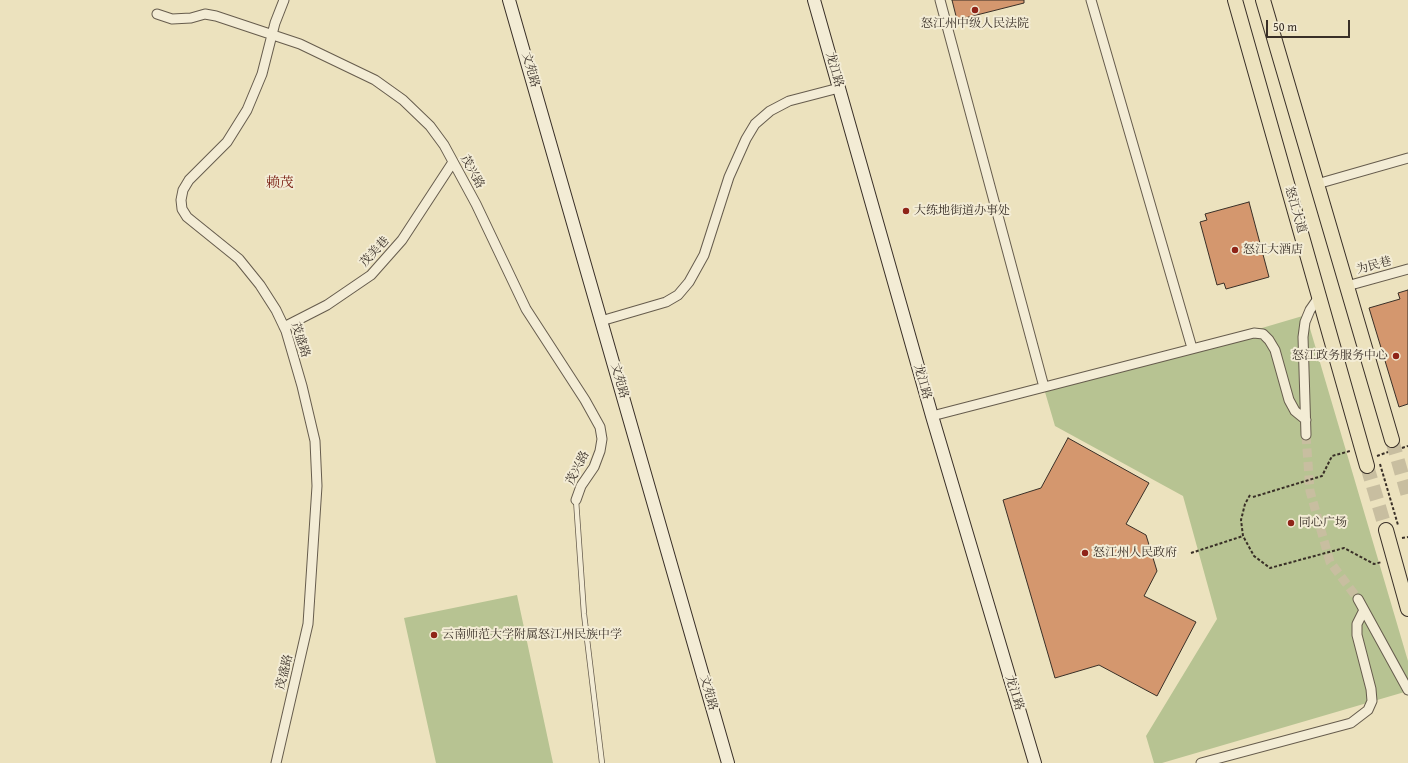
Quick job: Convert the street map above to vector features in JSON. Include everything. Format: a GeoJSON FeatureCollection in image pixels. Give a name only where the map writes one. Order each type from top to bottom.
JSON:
{"type":"FeatureCollection","features":[{"type":"Feature","properties":{"kind":"main road","name":"文苑路"},"geometry":{"type":"LineString","coordinates":[[510,0],[728,763]]}},
{"type":"Feature","properties":{"kind":"main road","name":"龙江路"},"geometry":{"type":"LineString","coordinates":[[814,0],[932,416],[1035,763]]}},
{"type":"Feature","properties":{"kind":"main road","name":"怒江大道"},"geometry":{"type":"LineString","coordinates":[[1235,0],[1368,466]]}},
{"type":"Feature","properties":{"kind":"main road"},"geometry":{"type":"LineString","coordinates":[[1263,0],[1392,440]]}},
{"type":"Feature","properties":{"kind":"main road"},"geometry":{"type":"LineString","coordinates":[[1386,530],[1408,609]]}},
{"type":"Feature","properties":{"kind":"street","name":"茂盛路"},"geometry":{"type":"LineString","coordinates":[[276,763],[277,752],[307,632],[312,587],[317,486],[316,452],[312,425],[284,327],[269,298],[249,271],[228,250],[187,217],[181,205],[183,190],[189,180],[227,142],[247,110],[262,74],[272,34],[284,0]]}},
{"type":"Feature","properties":{"kind":"street"},"geometry":{"type":"LineString","coordinates":[[940,0],[1044,387]]}},
{"type":"Feature","properties":{"kind":"street"},"geometry":{"type":"LineString","coordinates":[[1091,0],[1192,348]]}},
{"type":"Feature","properties":{"kind":"street","name":"茂兴路"},"geometry":{"type":"LineString","coordinates":[[157,14],[172,20],[210,14],[272,34],[351,67],[390,90],[418,113],[430,126],[453,162],[476,204],[526,309],[585,400],[600,427],[602,439],[600,451],[594,467],[581,486],[576,500]]}},
{"type":"Feature","properties":{"kind":"street"},"geometry":{"type":"LineString","coordinates":[[601,321],[666,302],[678,295],[689,282],[704,255],[729,177],[746,139],[755,124],[770,111],[789,101],[839,88]]}},
{"type":"Feature","properties":{"kind":"street"},"geometry":{"type":"LineString","coordinates":[[1317,184],[1408,158]]}},
{"type":"Feature","properties":{"kind":"street","name":"茂美巷"},"geometry":{"type":"LineString","coordinates":[[284,327],[327,305],[371,275],[402,240],[453,162]]}},
{"type":"Feature","properties":{"kind":"street","name":"为民巷"},"geometry":{"type":"LineString","coordinates":[[1347,286],[1408,269]]}},
{"type":"Feature","properties":{"kind":"street"},"geometry":{"type":"LineString","coordinates":[[1306,435],[1303,352],[1305,322],[1310,310],[1320,297]]}},
{"type":"Feature","properties":{"kind":"street"},"geometry":{"type":"LineString","coordinates":[[932,416],[1243,334],[1254,333],[1263,334],[1275,350],[1289,400],[1295,411],[1306,420]]}},
{"type":"Feature","properties":{"kind":"street"},"geometry":{"type":"LineString","coordinates":[[1358,599],[1408,690]]}},
{"type":"Feature","properties":{"kind":"street"},"geometry":{"type":"LineString","coordinates":[[1201,763],[1352,723],[1368,710],[1372,701],[1357,635],[1357,624],[1364,610]]}},
{"type":"Feature","properties":{"kind":"lane"},"geometry":{"type":"LineString","coordinates":[[576,500],[587,642],[602,763]]}},
{"type":"Feature","properties":{"kind":"path"},"geometry":{"type":"LineString","coordinates":[[1253,497],[1322,476],[1332,456],[1362,448]]}},
{"type":"Feature","properties":{"kind":"path"},"geometry":{"type":"LineString","coordinates":[[1377,455],[1402,539],[1408,537]]}},
{"type":"Feature","properties":{"kind":"path"},"geometry":{"type":"LineString","coordinates":[[1250,495],[1245,504],[1241,520],[1243,536],[1254,556],[1270,568],[1344,548],[1374,564]]}},
{"type":"Feature","properties":{"kind":"path"},"geometry":{"type":"LineString","coordinates":[[1190,553],[1243,536]]}},
{"type":"Feature","properties":{"kind":"green space"},"geometry":{"type":"Polygon","coordinates":[[[1306,315],[1408,661],[1408,691],[1162,763],[1154,763],[1146,736],[1217,619],[1183,496],[1055,426],[1045,392],[1306,315]]]}},
{"type":"Feature","properties":{"kind":"green space"},"geometry":{"type":"Polygon","coordinates":[[[517,595],[553,763],[436,763],[404,618],[517,595]]]}},
{"type":"Feature","properties":{"kind":"building","name":"怒江州中级人民法院"},"geometry":{"type":"Polygon","coordinates":[[[952,0],[1024,0],[1024,3],[957,20],[952,0]]]}},
{"type":"Feature","properties":{"kind":"building","name":"怒江大酒店"},"geometry":{"type":"Polygon","coordinates":[[[1249,202],[1269,277],[1226,289],[1224,283],[1217,285],[1200,222],[1207,220],[1205,214],[1249,202]]]}},
{"type":"Feature","properties":{"kind":"building","name":"怒江政务服务中心"},"geometry":{"type":"Polygon","coordinates":[[[1408,290],[1408,404],[1399,407],[1369,308],[1400,299],[1398,293],[1408,290]]]}},
{"type":"Feature","properties":{"kind":"building","name":"怒江州人民政府"},"geometry":{"type":"Polygon","coordinates":[[[1068,438],[1149,483],[1126,524],[1146,535],[1157,571],[1144,596],[1196,622],[1157,696],[1099,665],[1055,678],[1003,500],[1041,488],[1068,438]]]}},
{"type":"Feature","properties":{"kind":"tunnel"},"geometry":{"type":"LineString","coordinates":[[1306,435],[1310,491],[1330,562],[1358,599]]}},
{"type":"Feature","properties":{"kind":"tunnel"},"geometry":{"type":"LineString","coordinates":[[1392,440],[1408,496]]}},
{"type":"Feature","properties":{"kind":"tunnel"},"geometry":{"type":"LineString","coordinates":[[1367,466],[1386,530]]}},
{"type":"Feature","properties":{"kind":"place","name":"怒江州中级人民法院"},"geometry":{"type":"Point","coordinates":[975,10]}},
{"type":"Feature","properties":{"kind":"place","name":"大练地街道办事处"},"geometry":{"type":"Point","coordinates":[906,211]}},
{"type":"Feature","properties":{"kind":"place","name":"怒江大酒店"},"geometry":{"type":"Point","coordinates":[1235,250]}},
{"type":"Feature","properties":{"kind":"place","name":"怒江政务服务中心"},"geometry":{"type":"Point","coordinates":[1396,356]}},
{"type":"Feature","properties":{"kind":"place","name":"同心广场"},"geometry":{"type":"Point","coordinates":[1291,523]}},
{"type":"Feature","properties":{"kind":"place","name":"怒江州人民政府"},"geometry":{"type":"Point","coordinates":[1085,553]}},
{"type":"Feature","properties":{"kind":"place","name":"云南师范大学附属怒江州民族中学"},"geometry":{"type":"Point","coordinates":[434,635]}},
{"type":"Feature","properties":{"kind":"district","name":"赖茂"},"geometry":{"type":"Point","coordinates":[280,183]}}]}
